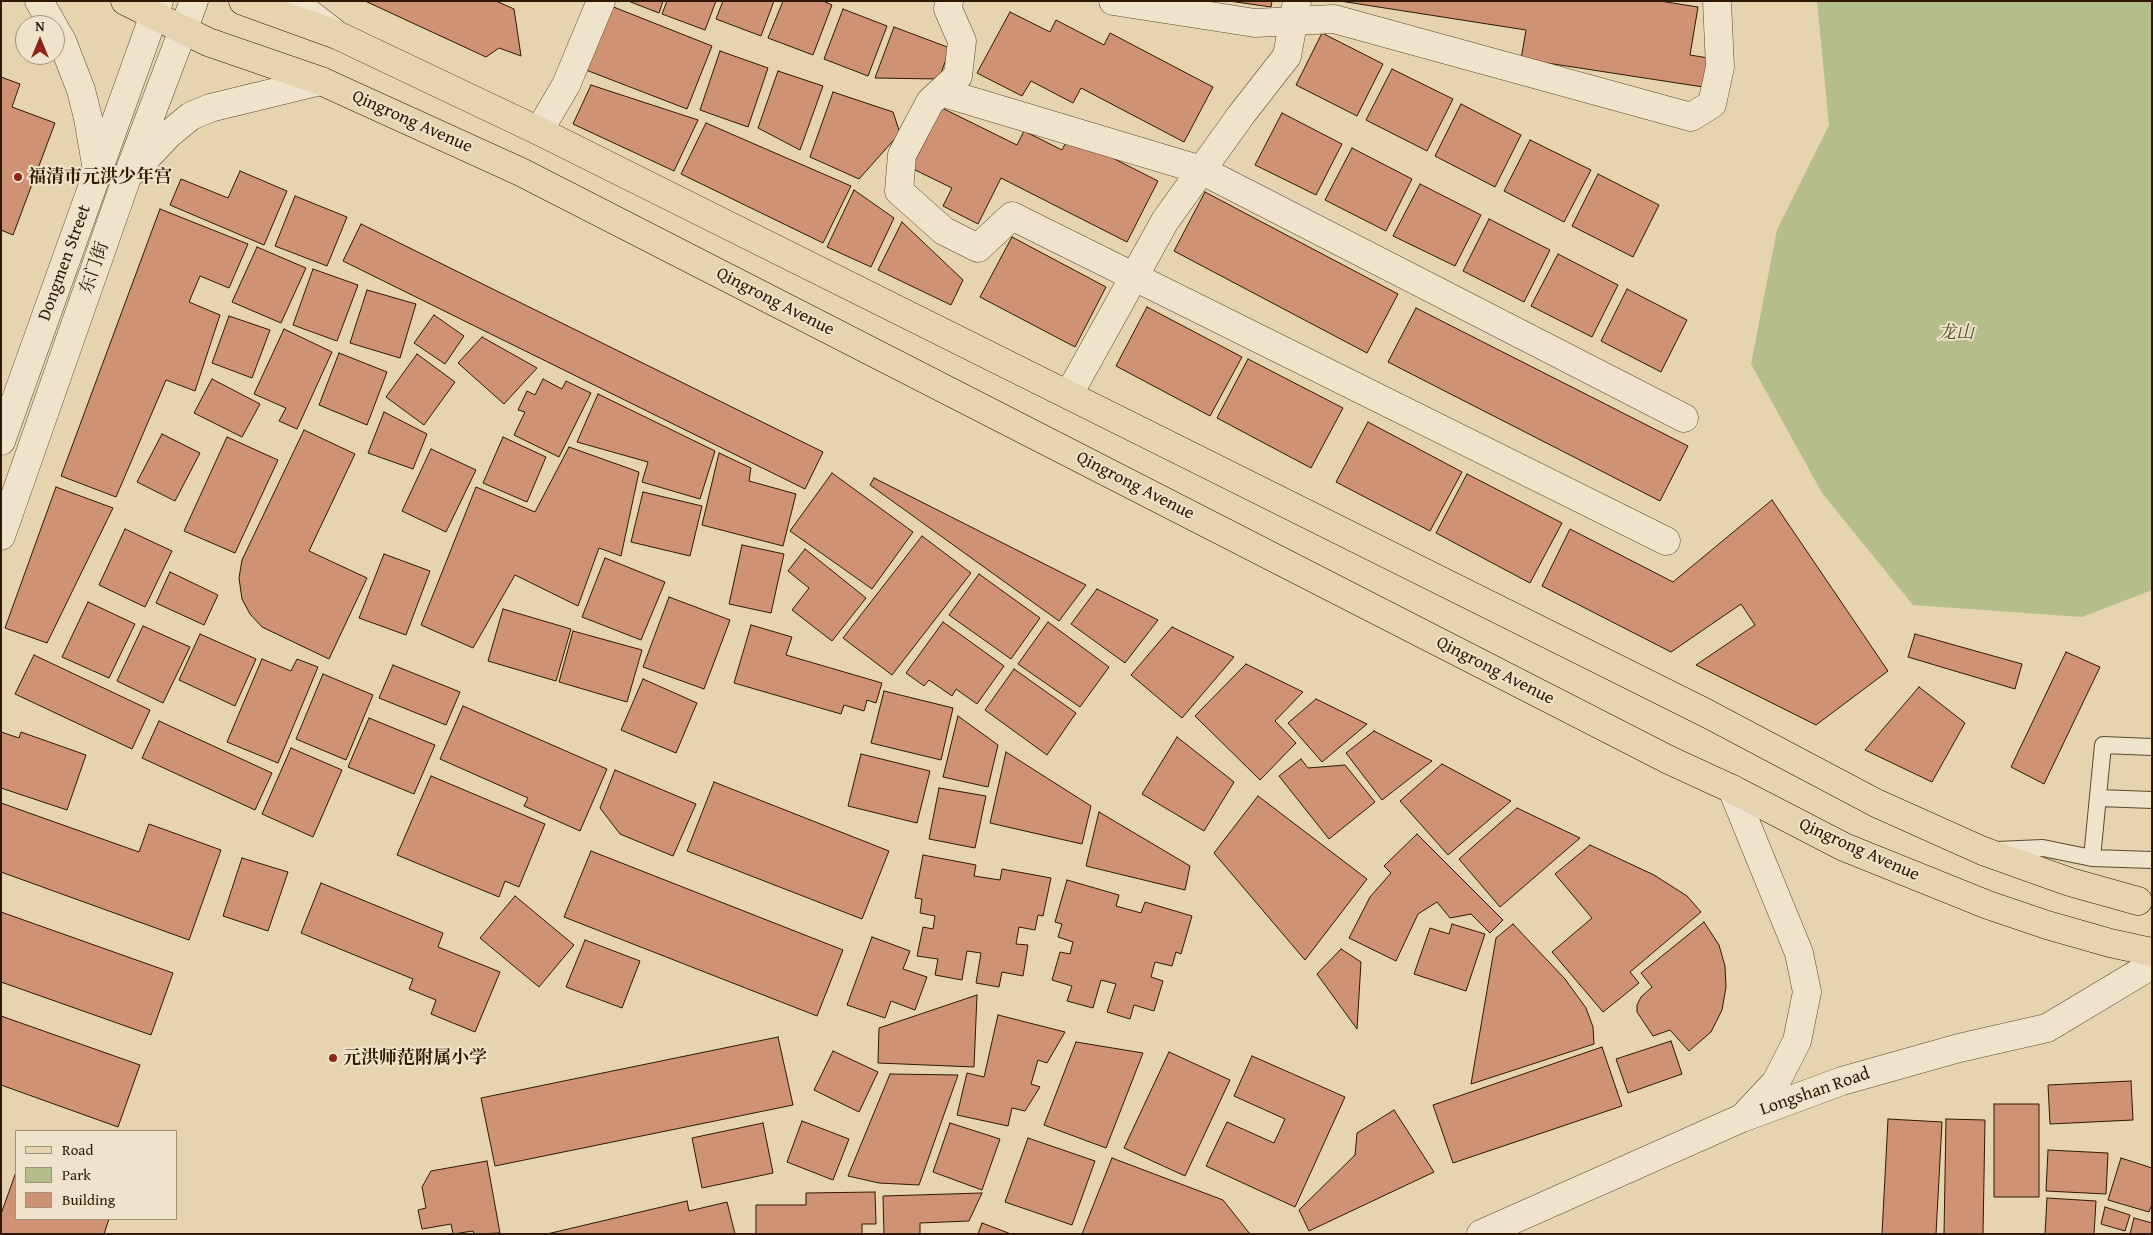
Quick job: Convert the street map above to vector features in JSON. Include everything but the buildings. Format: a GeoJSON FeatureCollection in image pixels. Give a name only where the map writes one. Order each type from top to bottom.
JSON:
{"type":"FeatureCollection","features":[{"type":"Feature","properties":{"kind":"main road","name":"Qingrong Avenue"},"geometry":{"type":"LineString","coordinates":[[125,1],[156,8],[183,30],[208,42],[321,81],[521,172],[1660,755],[1844,847],[1988,905],[2110,943],[2152,952]]}},
{"type":"Feature","properties":{"kind":"main road"},"geometry":{"type":"LineString","coordinates":[[242,1],[337,35],[538,131],[1706,713],[1876,803],[1983,851],[2070,882],[2138,901]]}},
{"type":"Feature","properties":{"kind":"street"},"geometry":{"type":"LineString","coordinates":[[39,1],[47,15]]}},
{"type":"Feature","properties":{"kind":"street","name":"东门街"},"geometry":{"type":"LineString","coordinates":[[1,536],[126,180],[194,1]]}},
{"type":"Feature","properties":{"kind":"street"},"geometry":{"type":"LineString","coordinates":[[293,1],[337,35]]}},
{"type":"Feature","properties":{"kind":"street"},"geometry":{"type":"LineString","coordinates":[[538,131],[566,85],[601,1]]}},
{"type":"Feature","properties":{"kind":"street"},"geometry":{"type":"LineString","coordinates":[[949,1],[948,9],[962,41],[958,76],[930,102],[902,155],[899,191],[944,232],[978,248],[1012,216],[1666,541]]}},
{"type":"Feature","properties":{"kind":"street"},"geometry":{"type":"LineString","coordinates":[[1113,1],[1255,23],[1296,11],[1334,18],[1691,117],[1712,104],[1720,67],[1717,1]]}},
{"type":"Feature","properties":{"kind":"street","name":"Dongmen Street"},"geometry":{"type":"LineString","coordinates":[[1,441],[156,8]]}},
{"type":"Feature","properties":{"kind":"street"},"geometry":{"type":"LineString","coordinates":[[1069,394],[1165,221],[1241,115],[1288,56],[1296,11]]}},
{"type":"Feature","properties":{"kind":"street"},"geometry":{"type":"LineString","coordinates":[[65,49],[81,90],[88,118],[97,172]]}},
{"type":"Feature","properties":{"kind":"street"},"geometry":{"type":"LineString","coordinates":[[126,180],[169,134],[191,116],[210,108],[321,81]]}},
{"type":"Feature","properties":{"kind":"street"},"geometry":{"type":"LineString","coordinates":[[941,92],[1201,170],[1684,418]]}},
{"type":"Feature","properties":{"kind":"street"},"geometry":{"type":"LineString","coordinates":[[1732,790],[1799,953],[1807,992],[1797,1041],[1776,1082],[1742,1118]]}},
{"type":"Feature","properties":{"kind":"street","name":"Longshan Road"},"geometry":{"type":"LineString","coordinates":[[1481,1234],[1742,1118],[1842,1081],[1960,1048],[2047,1028],[2152,965]]}},
{"type":"Feature","properties":{"kind":"lane"},"geometry":{"type":"LineString","coordinates":[[2092,858],[2103,745],[2152,747]]}},
{"type":"Feature","properties":{"kind":"lane"},"geometry":{"type":"LineString","coordinates":[[2099,798],[2152,800]]}},
{"type":"Feature","properties":{"kind":"lane"},"geometry":{"type":"LineString","coordinates":[[1983,851],[2043,848],[2092,858],[2152,860]]}},
{"type":"Feature","properties":{"kind":"green space","name":"龙山"},"geometry":{"type":"Polygon","coordinates":[[[1817,1],[2152,1],[2152,590],[2082,617],[1913,605],[1822,493],[1751,364],[1777,230],[1829,125],[1817,1]]]}},
{"type":"Feature","properties":{"kind":"place","name":"福清市元洪少年宫"},"geometry":{"type":"Point","coordinates":[18,177]}},
{"type":"Feature","properties":{"kind":"place","name":"元洪师范附属小学"},"geometry":{"type":"Point","coordinates":[333,1058]}}]}
